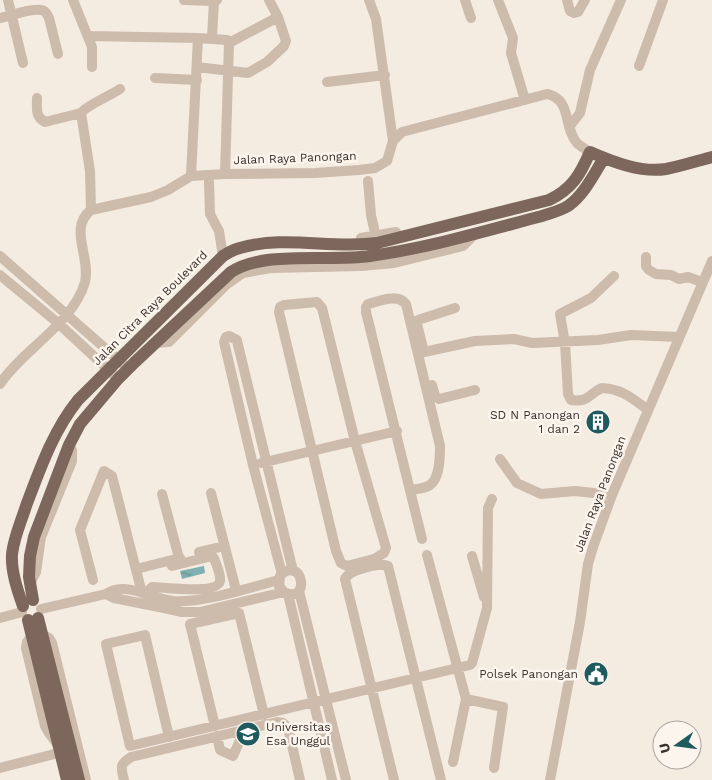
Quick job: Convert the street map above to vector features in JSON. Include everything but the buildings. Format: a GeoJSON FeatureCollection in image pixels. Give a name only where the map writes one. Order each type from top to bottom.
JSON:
{"type":"FeatureCollection","features":[{"type":"Feature","properties":{"kind":"main road"},"geometry":{"type":"LineString","coordinates":[[590,152],[604,158],[650,170],[666,169],[712,157]]}},
{"type":"Feature","properties":{"kind":"main road","name":"Jalan Citra Raya Boulevard"},"geometry":{"type":"LineString","coordinates":[[31,611],[17,588],[12,565],[12,553],[17,533],[37,478],[58,430],[74,406],[107,370],[226,255],[238,248],[251,245],[301,240],[359,246],[376,240],[452,224],[549,200],[570,187],[582,170],[590,152]]}},
{"type":"Feature","properties":{"kind":"main road","name":"Jalan Citra Raya Boulevard"},"geometry":{"type":"LineString","coordinates":[[79,780],[64,749],[31,611],[30,556],[54,495],[69,445],[83,419],[118,378],[156,343],[193,313],[242,265],[253,266],[262,260],[300,264],[393,258],[439,247],[475,234],[560,211],[575,200],[591,180],[604,158]]}},
{"type":"Feature","properties":{"kind":"main road","name":"Jalan Citra Raya Boulevard"},"geometry":{"type":"LineString","coordinates":[[51,690],[69,725],[64,749],[64,777]]}},
{"type":"Feature","properties":{"kind":"street"},"geometry":{"type":"LineString","coordinates":[[8,0],[23,63]]}},
{"type":"Feature","properties":{"kind":"street"},"geometry":{"type":"LineString","coordinates":[[73,0],[92,47],[92,67]]}},
{"type":"Feature","properties":{"kind":"street"},"geometry":{"type":"LineString","coordinates":[[184,0],[216,1],[212,38]]}},
{"type":"Feature","properties":{"kind":"street"},"geometry":{"type":"LineString","coordinates":[[197,67],[248,73],[267,62],[280,51],[286,41],[278,17],[269,0]]}},
{"type":"Feature","properties":{"kind":"street"},"geometry":{"type":"LineString","coordinates":[[369,0],[376,19],[393,141]]}},
{"type":"Feature","properties":{"kind":"street"},"geometry":{"type":"LineString","coordinates":[[465,0],[471,18]]}},
{"type":"Feature","properties":{"kind":"street"},"geometry":{"type":"LineString","coordinates":[[498,0],[513,38],[511,53],[525,100]]}},
{"type":"Feature","properties":{"kind":"street"},"geometry":{"type":"LineString","coordinates":[[567,0],[570,11],[574,13],[578,12],[585,0]]}},
{"type":"Feature","properties":{"kind":"street"},"geometry":{"type":"LineString","coordinates":[[569,127],[580,113],[590,70],[621,0]]}},
{"type":"Feature","properties":{"kind":"street"},"geometry":{"type":"LineString","coordinates":[[639,66],[663,0]]}},
{"type":"Feature","properties":{"kind":"street"},"geometry":{"type":"LineString","coordinates":[[0,18],[39,9],[47,13],[58,54]]}},
{"type":"Feature","properties":{"kind":"street"},"geometry":{"type":"LineString","coordinates":[[229,43],[278,17]]}},
{"type":"Feature","properties":{"kind":"street"},"geometry":{"type":"LineString","coordinates":[[88,36],[212,38],[224,39],[229,43]]}},
{"type":"Feature","properties":{"kind":"street"},"geometry":{"type":"LineString","coordinates":[[191,176],[198,38]]}},
{"type":"Feature","properties":{"kind":"street"},"geometry":{"type":"LineString","coordinates":[[225,174],[229,43]]}},
{"type":"Feature","properties":{"kind":"street"},"geometry":{"type":"LineString","coordinates":[[327,82],[385,76]]}},
{"type":"Feature","properties":{"kind":"street"},"geometry":{"type":"LineString","coordinates":[[155,78],[197,80]]}},
{"type":"Feature","properties":{"kind":"street"},"geometry":{"type":"LineString","coordinates":[[37,98],[37,115],[45,122],[81,113],[88,106],[95,105],[120,89]]}},
{"type":"Feature","properties":{"kind":"street"},"geometry":{"type":"LineString","coordinates":[[393,141],[402,132],[547,94],[554,95],[559,99],[565,110],[569,127],[578,144],[590,152]]}},
{"type":"Feature","properties":{"kind":"street"},"geometry":{"type":"LineString","coordinates":[[0,384],[67,313],[78,298],[85,280],[86,263],[80,230],[81,222],[91,210],[90,172],[81,113]]}},
{"type":"Feature","properties":{"kind":"street","name":"Jalan Raya Panongan"},"geometry":{"type":"LineString","coordinates":[[91,210],[151,197],[168,190],[191,176],[315,173],[375,168],[388,161],[393,141]]}},
{"type":"Feature","properties":{"kind":"street"},"geometry":{"type":"LineString","coordinates":[[368,181],[376,240]]}},
{"type":"Feature","properties":{"kind":"street"},"geometry":{"type":"LineString","coordinates":[[209,182],[210,214],[219,231],[226,255]]}},
{"type":"Feature","properties":{"kind":"street"},"geometry":{"type":"LineString","coordinates":[[0,256],[67,313],[128,369]]}},
{"type":"Feature","properties":{"kind":"street"},"geometry":{"type":"LineString","coordinates":[[646,257],[646,266],[652,272],[671,275],[679,279],[688,277],[702,282]]}},
{"type":"Feature","properties":{"kind":"street","name":"Jalan Raya Panongan"},"geometry":{"type":"LineString","coordinates":[[550,780],[580,622],[588,564],[598,531],[712,261]]}},
{"type":"Feature","properties":{"kind":"street"},"geometry":{"type":"LineString","coordinates":[[0,275],[58,323],[107,370],[118,378]]}},
{"type":"Feature","properties":{"kind":"street"},"geometry":{"type":"LineString","coordinates":[[614,276],[591,298],[560,314],[565,343],[568,394],[571,400],[588,398],[602,388],[618,389],[648,410]]}},
{"type":"Feature","properties":{"kind":"street"},"geometry":{"type":"LineString","coordinates":[[410,490],[427,487],[432,484],[438,468],[440,446],[406,304],[397,297],[368,304],[366,307],[397,431],[410,490],[422,539]]}},
{"type":"Feature","properties":{"kind":"street"},"geometry":{"type":"LineString","coordinates":[[317,302],[322,308],[355,441],[386,548],[384,553],[374,559],[347,566],[341,563],[338,558],[311,452],[279,312],[280,307],[317,302]]}},
{"type":"Feature","properties":{"kind":"street"},"geometry":{"type":"LineString","coordinates":[[454,308],[418,320],[417,324],[433,391],[437,398],[475,390]]}},
{"type":"Feature","properties":{"kind":"street"},"geometry":{"type":"LineString","coordinates":[[424,352],[475,341],[514,339],[528,343],[565,343],[631,335],[679,337]]}},
{"type":"Feature","properties":{"kind":"street"},"geometry":{"type":"LineString","coordinates":[[293,571],[238,345],[233,337],[229,336],[226,337],[224,342],[281,577],[280,586],[286,593],[332,780]]}},
{"type":"Feature","properties":{"kind":"street"},"geometry":{"type":"LineString","coordinates":[[253,466],[397,431]]}},
{"type":"Feature","properties":{"kind":"street"},"geometry":{"type":"LineString","coordinates":[[500,459],[517,483],[541,494],[575,491],[612,495]]}},
{"type":"Feature","properties":{"kind":"street"},"geometry":{"type":"LineString","coordinates":[[93,580],[80,530],[104,471],[112,476],[144,594]]}},
{"type":"Feature","properties":{"kind":"street"},"geometry":{"type":"LineString","coordinates":[[211,493],[236,590]]}},
{"type":"Feature","properties":{"kind":"street"},"geometry":{"type":"LineString","coordinates":[[162,494],[176,562]]}},
{"type":"Feature","properties":{"kind":"street"},"geometry":{"type":"LineString","coordinates":[[124,780],[121,767],[123,762],[131,757],[264,715],[472,663],[487,608],[488,508],[492,498]]}},
{"type":"Feature","properties":{"kind":"street"},"geometry":{"type":"LineString","coordinates":[[176,562],[224,546]]}},
{"type":"Feature","properties":{"kind":"street"},"geometry":{"type":"LineString","coordinates":[[427,555],[466,699],[453,762]]}},
{"type":"Feature","properties":{"kind":"street"},"geometry":{"type":"LineString","coordinates":[[136,569],[212,556],[220,578],[220,583],[216,587],[184,590],[152,588],[144,594]]}},
{"type":"Feature","properties":{"kind":"street"},"geometry":{"type":"LineString","coordinates":[[472,556],[487,608]]}},
{"type":"Feature","properties":{"kind":"street"},"geometry":{"type":"LineString","coordinates":[[394,780],[345,579],[348,574],[357,570],[383,564],[388,566],[441,780]]}},
{"type":"Feature","properties":{"kind":"street"},"geometry":{"type":"LineString","coordinates":[[0,618],[106,594],[113,588],[171,601],[192,601],[281,577],[287,571],[299,574],[302,579],[299,591],[294,594],[286,593],[200,612],[182,612],[114,598],[106,594]]}},
{"type":"Feature","properties":{"kind":"street"},"geometry":{"type":"LineString","coordinates":[[299,591],[346,780]]}},
{"type":"Feature","properties":{"kind":"street"},"geometry":{"type":"LineString","coordinates":[[245,729],[233,756],[220,750],[190,624],[240,613],[264,715]]}},
{"type":"Feature","properties":{"kind":"street"},"geometry":{"type":"LineString","coordinates":[[37,635],[49,638],[52,643],[51,690]]}},
{"type":"Feature","properties":{"kind":"street"},"geometry":{"type":"LineString","coordinates":[[170,737],[145,635],[106,644],[130,746],[170,737],[245,729],[276,722],[283,723],[288,728],[300,780]]}},
{"type":"Feature","properties":{"kind":"street"},"geometry":{"type":"LineString","coordinates":[[466,699],[504,706],[494,768]]}},
{"type":"Feature","properties":{"kind":"street"},"geometry":{"type":"LineString","coordinates":[[69,725],[86,780]]}},
{"type":"Feature","properties":{"kind":"street"},"geometry":{"type":"LineString","coordinates":[[0,768],[64,749]]}},
{"type":"Feature","properties":{"kind":"water"},"geometry":{"type":"Polygon","coordinates":[[[204,566],[205,573],[182,579],[180,571],[204,566]]]}},
{"type":"Feature","properties":{"kind":"place","name":"SD N Panongan 1 dan 2"},"geometry":{"type":"Point","coordinates":[598,422]}},
{"type":"Feature","properties":{"kind":"place","name":"Polsek Panongan"},"geometry":{"type":"Point","coordinates":[596,674]}},
{"type":"Feature","properties":{"kind":"place","name":"Universitas Esa Unggul"},"geometry":{"type":"Point","coordinates":[248,734]}}]}
